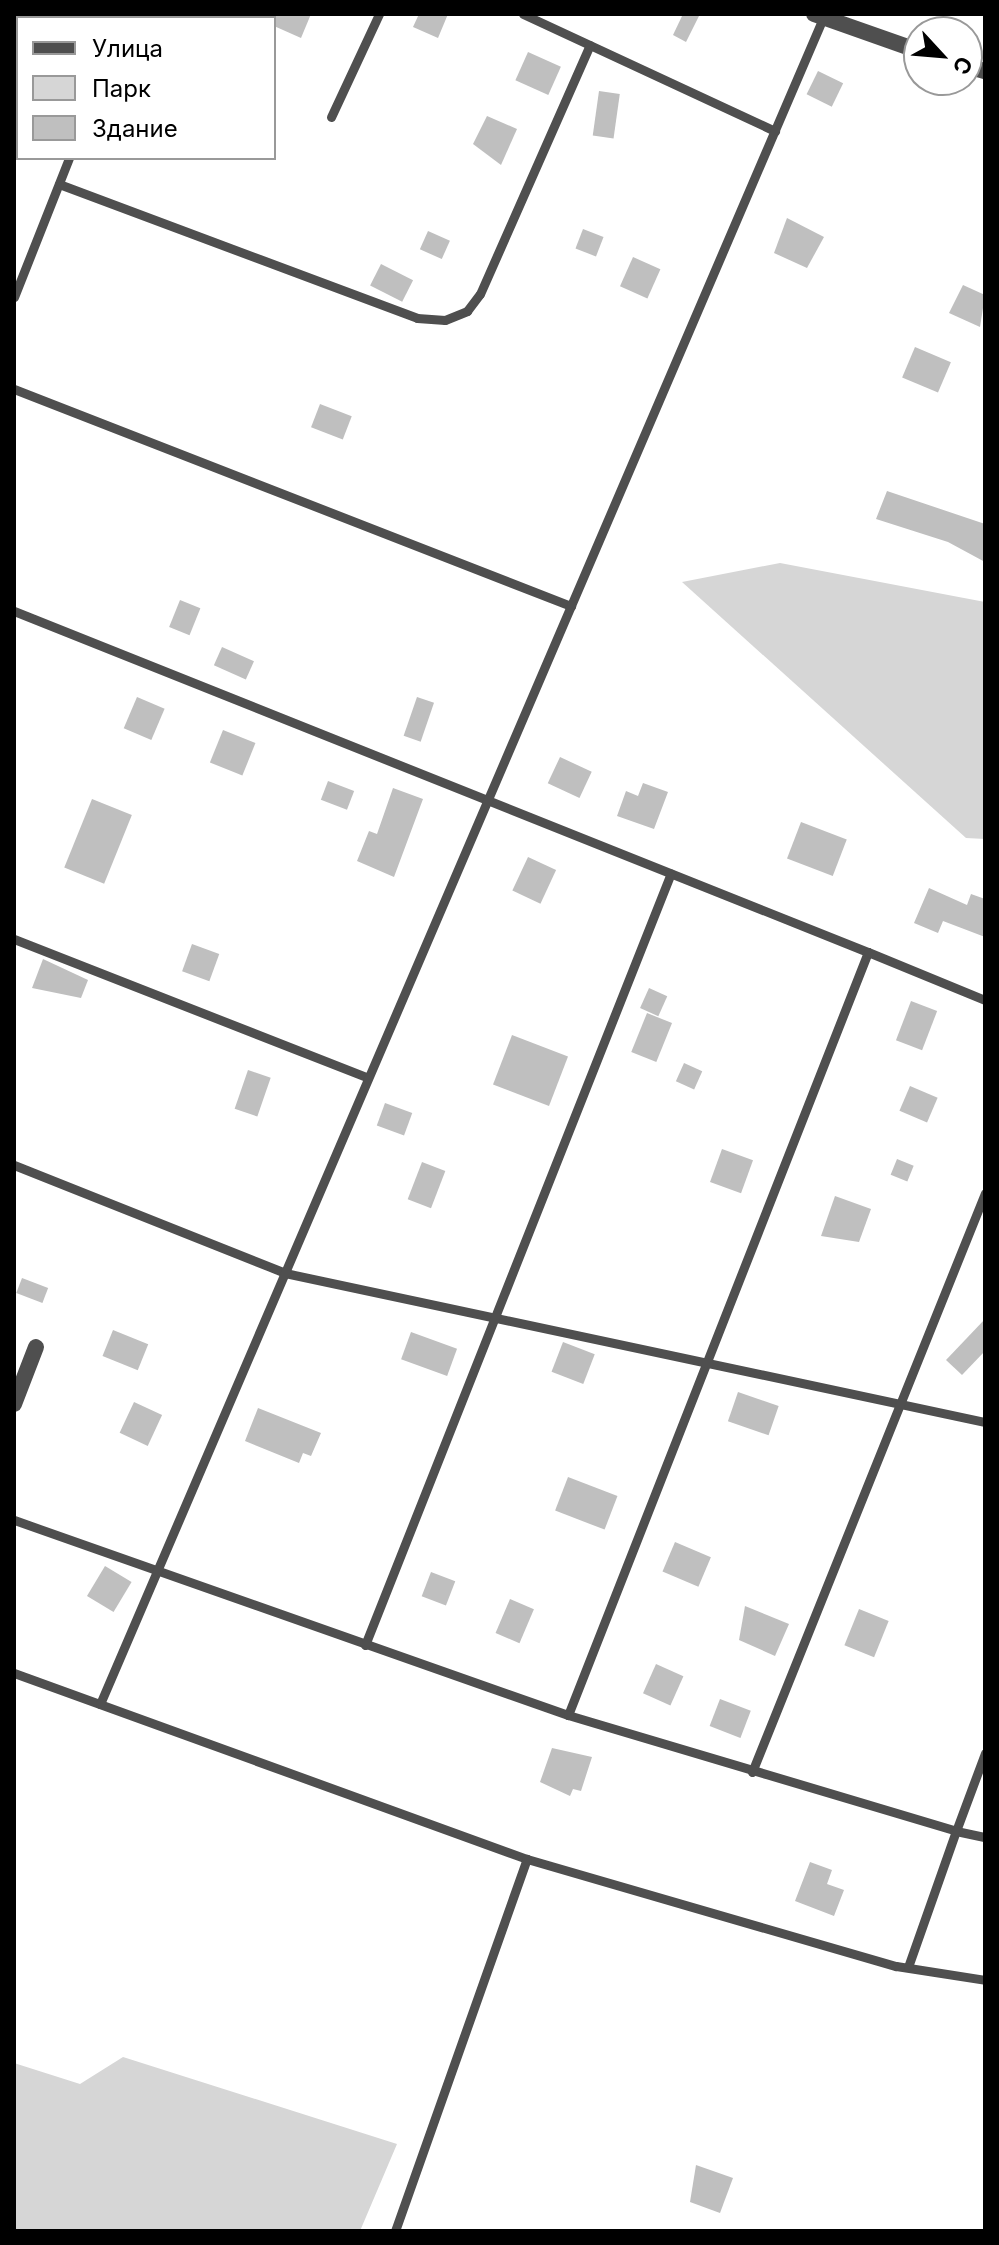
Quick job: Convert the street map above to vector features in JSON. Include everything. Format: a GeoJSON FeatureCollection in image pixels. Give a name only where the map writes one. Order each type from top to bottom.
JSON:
{"type":"FeatureCollection","features":[{"type":"Feature","properties":{"kind":"street"},"geometry":{"type":"LineString","coordinates":[[819,16],[903,45]]}},
{"type":"Feature","properties":{"kind":"street"},"geometry":{"type":"LineString","coordinates":[[14,1404],[36,1347]]}},
{"type":"Feature","properties":{"kind":"lane"},"geometry":{"type":"LineString","coordinates":[[331,117],[379,14]]}},
{"type":"Feature","properties":{"kind":"lane"},"geometry":{"type":"LineString","coordinates":[[523,14],[775,131]]}},
{"type":"Feature","properties":{"kind":"lane"},"geometry":{"type":"LineString","coordinates":[[100,1704],[775,131],[819,16]]}},
{"type":"Feature","properties":{"kind":"lane"},"geometry":{"type":"LineString","coordinates":[[59,184],[417,318],[445,320],[467,311],[480,294],[590,45]]}},
{"type":"Feature","properties":{"kind":"lane"},"geometry":{"type":"LineString","coordinates":[[14,297],[68,160]]}},
{"type":"Feature","properties":{"kind":"lane"},"geometry":{"type":"LineString","coordinates":[[14,389],[571,606]]}},
{"type":"Feature","properties":{"kind":"lane"},"geometry":{"type":"LineString","coordinates":[[14,611],[489,798],[985,1000]]}},
{"type":"Feature","properties":{"kind":"lane"},"geometry":{"type":"LineString","coordinates":[[365,1645],[671,873]]}},
{"type":"Feature","properties":{"kind":"lane"},"geometry":{"type":"LineString","coordinates":[[14,939],[368,1078]]}},
{"type":"Feature","properties":{"kind":"lane"},"geometry":{"type":"LineString","coordinates":[[568,1715],[868,952]]}},
{"type":"Feature","properties":{"kind":"lane"},"geometry":{"type":"LineString","coordinates":[[14,1165],[285,1273],[985,1422]]}},
{"type":"Feature","properties":{"kind":"lane"},"geometry":{"type":"LineString","coordinates":[[752,1772],[985,1193]]}},
{"type":"Feature","properties":{"kind":"lane"},"geometry":{"type":"LineString","coordinates":[[14,1520],[156,1573],[568,1715],[752,1772],[985,1837]]}},
{"type":"Feature","properties":{"kind":"lane"},"geometry":{"type":"LineString","coordinates":[[14,1673],[527,1859],[908,1967],[985,1980]]}},
{"type":"Feature","properties":{"kind":"lane"},"geometry":{"type":"LineString","coordinates":[[908,1967],[985,1753]]}},
{"type":"Feature","properties":{"kind":"lane"},"geometry":{"type":"LineString","coordinates":[[395,2231],[527,1859]]}},
{"type":"Feature","properties":{"kind":"green space"},"geometry":{"type":"Polygon","coordinates":[[[780,563],[985,602],[985,839],[966,838],[682,582],[780,563]]]}},
{"type":"Feature","properties":{"kind":"green space"},"geometry":{"type":"Polygon","coordinates":[[[123,2057],[397,2144],[360,2231],[14,2231],[14,2063],[80,2084],[123,2057]]]}},
{"type":"Feature","properties":{"kind":"building"},"geometry":{"type":"Polygon","coordinates":[[[311,14],[301,38],[276,27],[274,16],[311,14]]]}},
{"type":"Feature","properties":{"kind":"building"},"geometry":{"type":"Polygon","coordinates":[[[419,14],[448,14],[438,38],[413,27],[419,14]]]}},
{"type":"Feature","properties":{"kind":"building"},"geometry":{"type":"Polygon","coordinates":[[[683,14],[700,14],[686,42],[673,35],[683,14]]]}},
{"type":"Feature","properties":{"kind":"building"},"geometry":{"type":"Polygon","coordinates":[[[528,52],[561,67],[548,95],[515,80],[528,52]]]}},
{"type":"Feature","properties":{"kind":"building"},"geometry":{"type":"Polygon","coordinates":[[[818,71],[843,83],[832,107],[807,94],[818,71]]]}},
{"type":"Feature","properties":{"kind":"building"},"geometry":{"type":"Polygon","coordinates":[[[599,91],[620,94],[614,138],[593,136],[599,91]]]}},
{"type":"Feature","properties":{"kind":"building"},"geometry":{"type":"Polygon","coordinates":[[[487,116],[517,129],[501,165],[473,144],[487,116]]]}},
{"type":"Feature","properties":{"kind":"building"},"geometry":{"type":"Polygon","coordinates":[[[787,218],[824,237],[807,268],[774,253],[787,218]]]}},
{"type":"Feature","properties":{"kind":"building"},"geometry":{"type":"Polygon","coordinates":[[[583,229],[604,237],[596,256],[575,249],[583,229]]]}},
{"type":"Feature","properties":{"kind":"building"},"geometry":{"type":"Polygon","coordinates":[[[428,231],[450,241],[442,259],[420,249],[428,231]]]}},
{"type":"Feature","properties":{"kind":"building"},"geometry":{"type":"Polygon","coordinates":[[[633,257],[660,269],[647,298],[620,286],[633,257]]]}},
{"type":"Feature","properties":{"kind":"building"},"geometry":{"type":"Polygon","coordinates":[[[381,264],[413,280],[402,302],[370,285],[381,264]]]}},
{"type":"Feature","properties":{"kind":"building"},"geometry":{"type":"Polygon","coordinates":[[[963,285],[985,295],[980,327],[949,313],[963,285]]]}},
{"type":"Feature","properties":{"kind":"building"},"geometry":{"type":"Polygon","coordinates":[[[915,347],[951,362],[938,393],[902,377],[915,347]]]}},
{"type":"Feature","properties":{"kind":"building"},"geometry":{"type":"Polygon","coordinates":[[[320,404],[352,416],[343,440],[311,427],[320,404]]]}},
{"type":"Feature","properties":{"kind":"building"},"geometry":{"type":"Polygon","coordinates":[[[887,491],[985,524],[985,562],[948,542],[876,519],[887,491]]]}},
{"type":"Feature","properties":{"kind":"building"},"geometry":{"type":"Polygon","coordinates":[[[180,600],[200,608],[190,635],[169,627],[180,600]]]}},
{"type":"Feature","properties":{"kind":"building"},"geometry":{"type":"Polygon","coordinates":[[[222,647],[254,661],[246,680],[214,665],[222,647]]]}},
{"type":"Feature","properties":{"kind":"building"},"geometry":{"type":"Polygon","coordinates":[[[137,697],[165,709],[151,740],[124,728],[137,697]]]}},
{"type":"Feature","properties":{"kind":"building"},"geometry":{"type":"Polygon","coordinates":[[[417,697],[434,703],[421,742],[404,736],[417,697]]]}},
{"type":"Feature","properties":{"kind":"building"},"geometry":{"type":"Polygon","coordinates":[[[223,730],[255,743],[242,776],[210,762],[223,730]]]}},
{"type":"Feature","properties":{"kind":"building"},"geometry":{"type":"Polygon","coordinates":[[[560,757],[592,772],[579,798],[548,783],[560,757]]]}},
{"type":"Feature","properties":{"kind":"building"},"geometry":{"type":"Polygon","coordinates":[[[328,781],[354,791],[347,810],[321,800],[328,781]]]}},
{"type":"Feature","properties":{"kind":"building"},"geometry":{"type":"Polygon","coordinates":[[[643,783],[668,792],[654,829],[617,816],[626,791],[638,796],[643,783]]]}},
{"type":"Feature","properties":{"kind":"building"},"geometry":{"type":"Polygon","coordinates":[[[393,788],[423,799],[394,877],[357,861],[369,831],[377,834],[393,788]]]}},
{"type":"Feature","properties":{"kind":"building"},"geometry":{"type":"Polygon","coordinates":[[[92,799],[132,815],[104,884],[64,868],[92,799]]]}},
{"type":"Feature","properties":{"kind":"building"},"geometry":{"type":"Polygon","coordinates":[[[801,822],[847,840],[833,876],[787,858],[801,822]]]}},
{"type":"Feature","properties":{"kind":"building"},"geometry":{"type":"Polygon","coordinates":[[[528,857],[556,870],[540,904],[512,891],[528,857]]]}},
{"type":"Feature","properties":{"kind":"building"},"geometry":{"type":"Polygon","coordinates":[[[929,888],[967,905],[971,894],[985,899],[985,937],[943,921],[938,933],[914,923],[929,888]]]}},
{"type":"Feature","properties":{"kind":"building"},"geometry":{"type":"Polygon","coordinates":[[[192,944],[219,954],[209,981],[182,971],[192,944]]]}},
{"type":"Feature","properties":{"kind":"building"},"geometry":{"type":"Polygon","coordinates":[[[43,959],[88,980],[81,998],[32,988],[43,959]]]}},
{"type":"Feature","properties":{"kind":"building"},"geometry":{"type":"Polygon","coordinates":[[[649,988],[667,996],[658,1016],[640,1008],[649,988]]]}},
{"type":"Feature","properties":{"kind":"building"},"geometry":{"type":"Polygon","coordinates":[[[911,1001],[937,1011],[922,1050],[896,1040],[911,1001]]]}},
{"type":"Feature","properties":{"kind":"building"},"geometry":{"type":"Polygon","coordinates":[[[647,1013],[672,1023],[656,1062],[631,1052],[647,1013]]]}},
{"type":"Feature","properties":{"kind":"building"},"geometry":{"type":"Polygon","coordinates":[[[512,1035],[568,1057],[549,1106],[493,1084],[512,1035]]]}},
{"type":"Feature","properties":{"kind":"building"},"geometry":{"type":"Polygon","coordinates":[[[684,1063],[702,1071],[694,1089],[676,1081],[684,1063]]]}},
{"type":"Feature","properties":{"kind":"building"},"geometry":{"type":"Polygon","coordinates":[[[248,1070],[271,1078],[257,1117],[235,1109],[248,1070]]]}},
{"type":"Feature","properties":{"kind":"building"},"geometry":{"type":"Polygon","coordinates":[[[910,1086],[938,1098],[927,1123],[899,1111],[910,1086]]]}},
{"type":"Feature","properties":{"kind":"building"},"geometry":{"type":"Polygon","coordinates":[[[385,1103],[412,1113],[404,1135],[377,1126],[385,1103]]]}},
{"type":"Feature","properties":{"kind":"building"},"geometry":{"type":"Polygon","coordinates":[[[722,1149],[753,1160],[741,1193],[710,1182],[722,1149]]]}},
{"type":"Feature","properties":{"kind":"building"},"geometry":{"type":"Polygon","coordinates":[[[897,1159],[914,1166],[907,1182],[891,1175],[897,1159]]]}},
{"type":"Feature","properties":{"kind":"building"},"geometry":{"type":"Polygon","coordinates":[[[422,1162],[445,1171],[431,1208],[408,1199],[422,1162]]]}},
{"type":"Feature","properties":{"kind":"building"},"geometry":{"type":"Polygon","coordinates":[[[835,1196],[871,1209],[859,1242],[821,1236],[835,1196]]]}},
{"type":"Feature","properties":{"kind":"building"},"geometry":{"type":"Polygon","coordinates":[[[22,1278],[48,1288],[42,1303],[16,1293],[22,1278]]]}},
{"type":"Feature","properties":{"kind":"building"},"geometry":{"type":"Polygon","coordinates":[[[985,1319],[985,1351],[962,1375],[946,1360],[985,1319]]]}},
{"type":"Feature","properties":{"kind":"building"},"geometry":{"type":"Polygon","coordinates":[[[113,1330],[148,1344],[138,1370],[103,1356],[113,1330]]]}},
{"type":"Feature","properties":{"kind":"building"},"geometry":{"type":"Polygon","coordinates":[[[411,1332],[457,1349],[447,1376],[401,1359],[411,1332]]]}},
{"type":"Feature","properties":{"kind":"building"},"geometry":{"type":"Polygon","coordinates":[[[563,1342],[595,1354],[583,1384],[552,1372],[563,1342]]]}},
{"type":"Feature","properties":{"kind":"building"},"geometry":{"type":"Polygon","coordinates":[[[738,1392],[779,1406],[769,1435],[728,1421],[738,1392]]]}},
{"type":"Feature","properties":{"kind":"building"},"geometry":{"type":"Polygon","coordinates":[[[134,1402],[162,1415],[148,1446],[120,1433],[134,1402]]]}},
{"type":"Feature","properties":{"kind":"building"},"geometry":{"type":"Polygon","coordinates":[[[258,1408],[321,1433],[311,1456],[303,1453],[299,1463],[245,1441],[258,1408]]]}},
{"type":"Feature","properties":{"kind":"building"},"geometry":{"type":"Polygon","coordinates":[[[568,1477],[617,1496],[605,1530],[555,1511],[568,1477]]]}},
{"type":"Feature","properties":{"kind":"building"},"geometry":{"type":"Polygon","coordinates":[[[675,1542],[711,1557],[698,1587],[662,1571],[675,1542]]]}},
{"type":"Feature","properties":{"kind":"building"},"geometry":{"type":"Polygon","coordinates":[[[105,1566],[132,1582],[114,1612],[87,1596],[105,1566]]]}},
{"type":"Feature","properties":{"kind":"building"},"geometry":{"type":"Polygon","coordinates":[[[431,1572],[455,1581],[446,1606],[422,1596],[431,1572]]]}},
{"type":"Feature","properties":{"kind":"building"},"geometry":{"type":"Polygon","coordinates":[[[510,1599],[534,1609],[519,1643],[496,1633],[510,1599]]]}},
{"type":"Feature","properties":{"kind":"building"},"geometry":{"type":"Polygon","coordinates":[[[745,1606],[789,1624],[775,1656],[739,1640],[745,1606]]]}},
{"type":"Feature","properties":{"kind":"building"},"geometry":{"type":"Polygon","coordinates":[[[859,1609],[889,1621],[874,1657],[844,1645],[859,1609]]]}},
{"type":"Feature","properties":{"kind":"building"},"geometry":{"type":"Polygon","coordinates":[[[656,1664],[683,1676],[670,1705],[643,1693],[656,1664]]]}},
{"type":"Feature","properties":{"kind":"building"},"geometry":{"type":"Polygon","coordinates":[[[720,1699],[751,1711],[740,1738],[710,1726],[720,1699]]]}},
{"type":"Feature","properties":{"kind":"building"},"geometry":{"type":"Polygon","coordinates":[[[552,1748],[592,1757],[581,1791],[573,1789],[570,1796],[540,1782],[552,1748]]]}},
{"type":"Feature","properties":{"kind":"building"},"geometry":{"type":"Polygon","coordinates":[[[810,1862],[832,1870],[827,1884],[844,1890],[834,1916],[795,1901],[810,1862]]]}},
{"type":"Feature","properties":{"kind":"building"},"geometry":{"type":"Polygon","coordinates":[[[696,2165],[733,2178],[720,2213],[690,2202],[696,2165]]]}}]}
